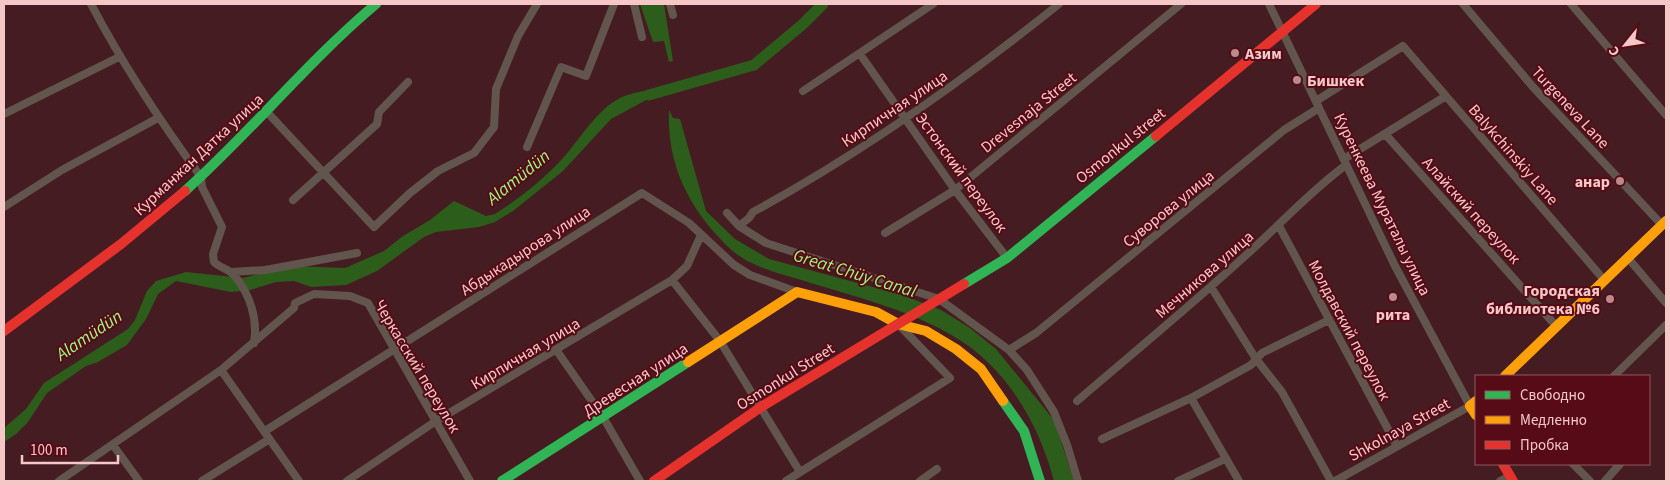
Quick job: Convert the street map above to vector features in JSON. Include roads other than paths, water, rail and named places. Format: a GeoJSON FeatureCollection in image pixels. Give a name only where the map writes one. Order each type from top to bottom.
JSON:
{"type":"FeatureCollection","features":[{"type":"Feature","properties":{"kind":"street"},"geometry":{"type":"LineString","coordinates":[[59,481],[221,370],[254,343],[256,329],[255,318],[246,293],[233,274],[214,262],[213,254],[222,227],[202,187],[201,177],[158,118],[119,56],[91,4]]}},
{"type":"Feature","properties":{"kind":"street","name":"Курманжан Датка улица"},"geometry":{"type":"LineString","coordinates":[[4,331],[140,229],[201,177],[337,39],[376,4]]}},
{"type":"Feature","properties":{"kind":"street"},"geometry":{"type":"LineString","coordinates":[[267,112],[374,227],[410,193],[438,171],[474,153],[494,127],[496,89],[518,36],[537,4]]}},
{"type":"Feature","properties":{"kind":"street"},"geometry":{"type":"LineString","coordinates":[[527,147],[561,67],[586,76],[614,4]]}},
{"type":"Feature","properties":{"kind":"street"},"geometry":{"type":"LineString","coordinates":[[634,4],[642,37]]}},
{"type":"Feature","properties":{"kind":"street"},"geometry":{"type":"LineString","coordinates":[[670,4],[673,16]]}},
{"type":"Feature","properties":{"kind":"street"},"geometry":{"type":"LineString","coordinates":[[803,92],[933,4]]}},
{"type":"Feature","properties":{"kind":"street","name":"Кирпичная улица"},"geometry":{"type":"LineString","coordinates":[[739,226],[753,212],[805,184],[906,119],[990,59],[1059,4]]}},
{"type":"Feature","properties":{"kind":"street","name":"Drevesnaja Street"},"geometry":{"type":"LineString","coordinates":[[885,234],[955,190],[1181,4]]}},
{"type":"Feature","properties":{"kind":"street","name":"Куренкеева Мураталы улица"},"geometry":{"type":"LineString","coordinates":[[1269,4],[1281,33],[1318,104],[1395,266],[1474,407]]}},
{"type":"Feature","properties":{"kind":"street","name":"Osmonkul street"},"geometry":{"type":"LineString","coordinates":[[938,300],[1007,258],[1316,4]]}},
{"type":"Feature","properties":{"kind":"street","name":"Turgeneva Lane"},"geometry":{"type":"LineString","coordinates":[[1463,4],[1533,87],[1664,223]]}},
{"type":"Feature","properties":{"kind":"street"},"geometry":{"type":"LineString","coordinates":[[1571,4],[1666,114]]}},
{"type":"Feature","properties":{"kind":"street","name":"Суворова улица"},"geometry":{"type":"LineString","coordinates":[[1009,350],[1036,333],[1284,130],[1318,104],[1403,46]]}},
{"type":"Feature","properties":{"kind":"street","name":"Balykchinskiy Lane"},"geometry":{"type":"LineString","coordinates":[[1403,46],[1605,281]]}},
{"type":"Feature","properties":{"kind":"street","name":"Эстонский переулок"},"geometry":{"type":"LineString","coordinates":[[860,54],[955,190],[1007,258]]}},
{"type":"Feature","properties":{"kind":"street"},"geometry":{"type":"LineString","coordinates":[[4,114],[119,56]]}},
{"type":"Feature","properties":{"kind":"street"},"geometry":{"type":"LineString","coordinates":[[292,200],[377,124],[378,112],[408,82]]}},
{"type":"Feature","properties":{"kind":"street","name":"Мечникова улица"},"geometry":{"type":"LineString","coordinates":[[1078,401],[1211,287],[1279,226],[1318,185],[1345,162],[1446,96]]}},
{"type":"Feature","properties":{"kind":"street"},"geometry":{"type":"LineString","coordinates":[[4,207],[62,170],[158,118]]}},
{"type":"Feature","properties":{"kind":"street","name":"Алайский переулок"},"geometry":{"type":"LineString","coordinates":[[1386,135],[1558,326]]}},
{"type":"Feature","properties":{"kind":"street","name":"Абдыкадырова улица"},"geometry":{"type":"LineString","coordinates":[[265,431],[642,193],[689,223],[734,265],[750,275],[797,292]]}},
{"type":"Feature","properties":{"kind":"street"},"geometry":{"type":"LineString","coordinates":[[727,212],[739,226],[766,243],[938,300],[1009,350],[1027,370],[1054,412],[1078,481]]}},
{"type":"Feature","properties":{"kind":"street"},"geometry":{"type":"LineString","coordinates":[[1506,375],[1664,223]]}},
{"type":"Feature","properties":{"kind":"street","name":"Молдавский переулок"},"geometry":{"type":"LineString","coordinates":[[1279,226],[1397,446]]}},
{"type":"Feature","properties":{"kind":"street","name":"Кирпичная улица"},"geometry":{"type":"LineString","coordinates":[[348,481],[436,421],[557,351],[672,280],[687,266],[701,235]]}},
{"type":"Feature","properties":{"kind":"street"},"geometry":{"type":"LineString","coordinates":[[233,274],[357,253]]}},
{"type":"Feature","properties":{"kind":"street"},"geometry":{"type":"LineString","coordinates":[[1628,258],[1666,303]]}},
{"type":"Feature","properties":{"kind":"street"},"geometry":{"type":"LineString","coordinates":[[672,280],[720,341],[800,472]]}},
{"type":"Feature","properties":{"kind":"street"},"geometry":{"type":"LineString","coordinates":[[1211,287],[1256,359],[1282,392],[1333,481]]}},
{"type":"Feature","properties":{"kind":"street"},"geometry":{"type":"LineString","coordinates":[[797,292],[876,312],[926,332],[956,349],[981,369],[1024,431],[1038,481]]}},
{"type":"Feature","properties":{"kind":"street","name":"Древесная улица"},"geometry":{"type":"LineString","coordinates":[[502,481],[797,292]]}},
{"type":"Feature","properties":{"kind":"street","name":"Черкасский переулок"},"geometry":{"type":"LineString","coordinates":[[254,343],[294,308],[295,304],[314,294],[350,296],[368,303],[470,481]]}},
{"type":"Feature","properties":{"kind":"street","name":"Osmonkul Street"},"geometry":{"type":"LineString","coordinates":[[654,481],[761,407],[938,300]]}},
{"type":"Feature","properties":{"kind":"street"},"geometry":{"type":"LineString","coordinates":[[1102,439],[1191,398],[1251,365],[1262,353],[1330,320]]}},
{"type":"Feature","properties":{"kind":"street"},"geometry":{"type":"LineString","coordinates":[[786,481],[950,378],[901,322]]}},
{"type":"Feature","properties":{"kind":"street"},"geometry":{"type":"LineString","coordinates":[[1615,375],[1666,325]]}},
{"type":"Feature","properties":{"kind":"street"},"geometry":{"type":"LineString","coordinates":[[557,351],[603,418],[640,481]]}},
{"type":"Feature","properties":{"kind":"street"},"geometry":{"type":"LineString","coordinates":[[221,370],[265,431],[268,440],[299,481]]}},
{"type":"Feature","properties":{"kind":"street"},"geometry":{"type":"LineString","coordinates":[[1191,398],[1239,481]]}},
{"type":"Feature","properties":{"kind":"street","name":"Shkolnaya Street"},"geometry":{"type":"LineString","coordinates":[[1333,481],[1474,407]]}},
{"type":"Feature","properties":{"kind":"street"},"geometry":{"type":"LineString","coordinates":[[202,481],[268,440]]}},
{"type":"Feature","properties":{"kind":"street"},"geometry":{"type":"LineString","coordinates":[[113,445],[139,481]]}},
{"type":"Feature","properties":{"kind":"street"},"geometry":{"type":"LineString","coordinates":[[1178,481],[1225,459]]}},
{"type":"Feature","properties":{"kind":"street"},"geometry":{"type":"LineString","coordinates":[[1500,481],[1512,479],[1505,465]]}},
{"type":"Feature","properties":{"kind":"street"},"geometry":{"type":"LineString","coordinates":[[1574,465],[1590,481]]}},
{"type":"Feature","properties":{"kind":"street"},"geometry":{"type":"LineString","coordinates":[[1605,481],[1619,465]]}},
{"type":"Feature","properties":{"kind":"street"},"geometry":{"type":"LineString","coordinates":[[920,481],[937,469]]}},
{"type":"Feature","properties":{"kind":"waterway","name":"Alamüdün"},"geometry":{"type":"LineString","coordinates":[[649,95],[754,65],[803,24],[823,4]]}},
{"type":"Feature","properties":{"kind":"place","name":"Азим"},"geometry":{"type":"Point","coordinates":[1235,53]}},
{"type":"Feature","properties":{"kind":"place","name":"Бишкек"},"geometry":{"type":"Point","coordinates":[1297,80]}},
{"type":"Feature","properties":{"kind":"place","name":"анар"},"geometry":{"type":"Point","coordinates":[1620,181]}},
{"type":"Feature","properties":{"kind":"place","name":"рита"},"geometry":{"type":"Point","coordinates":[1393,297]}},
{"type":"Feature","properties":{"kind":"place","name":"Городская библиотека №6"},"geometry":{"type":"Point","coordinates":[1610,299]}},
{"type":"Feature","properties":{"kind":"water label","name":"Great Chüy Canal"},"geometry":{"type":"Point","coordinates":[855,273]}}]}
